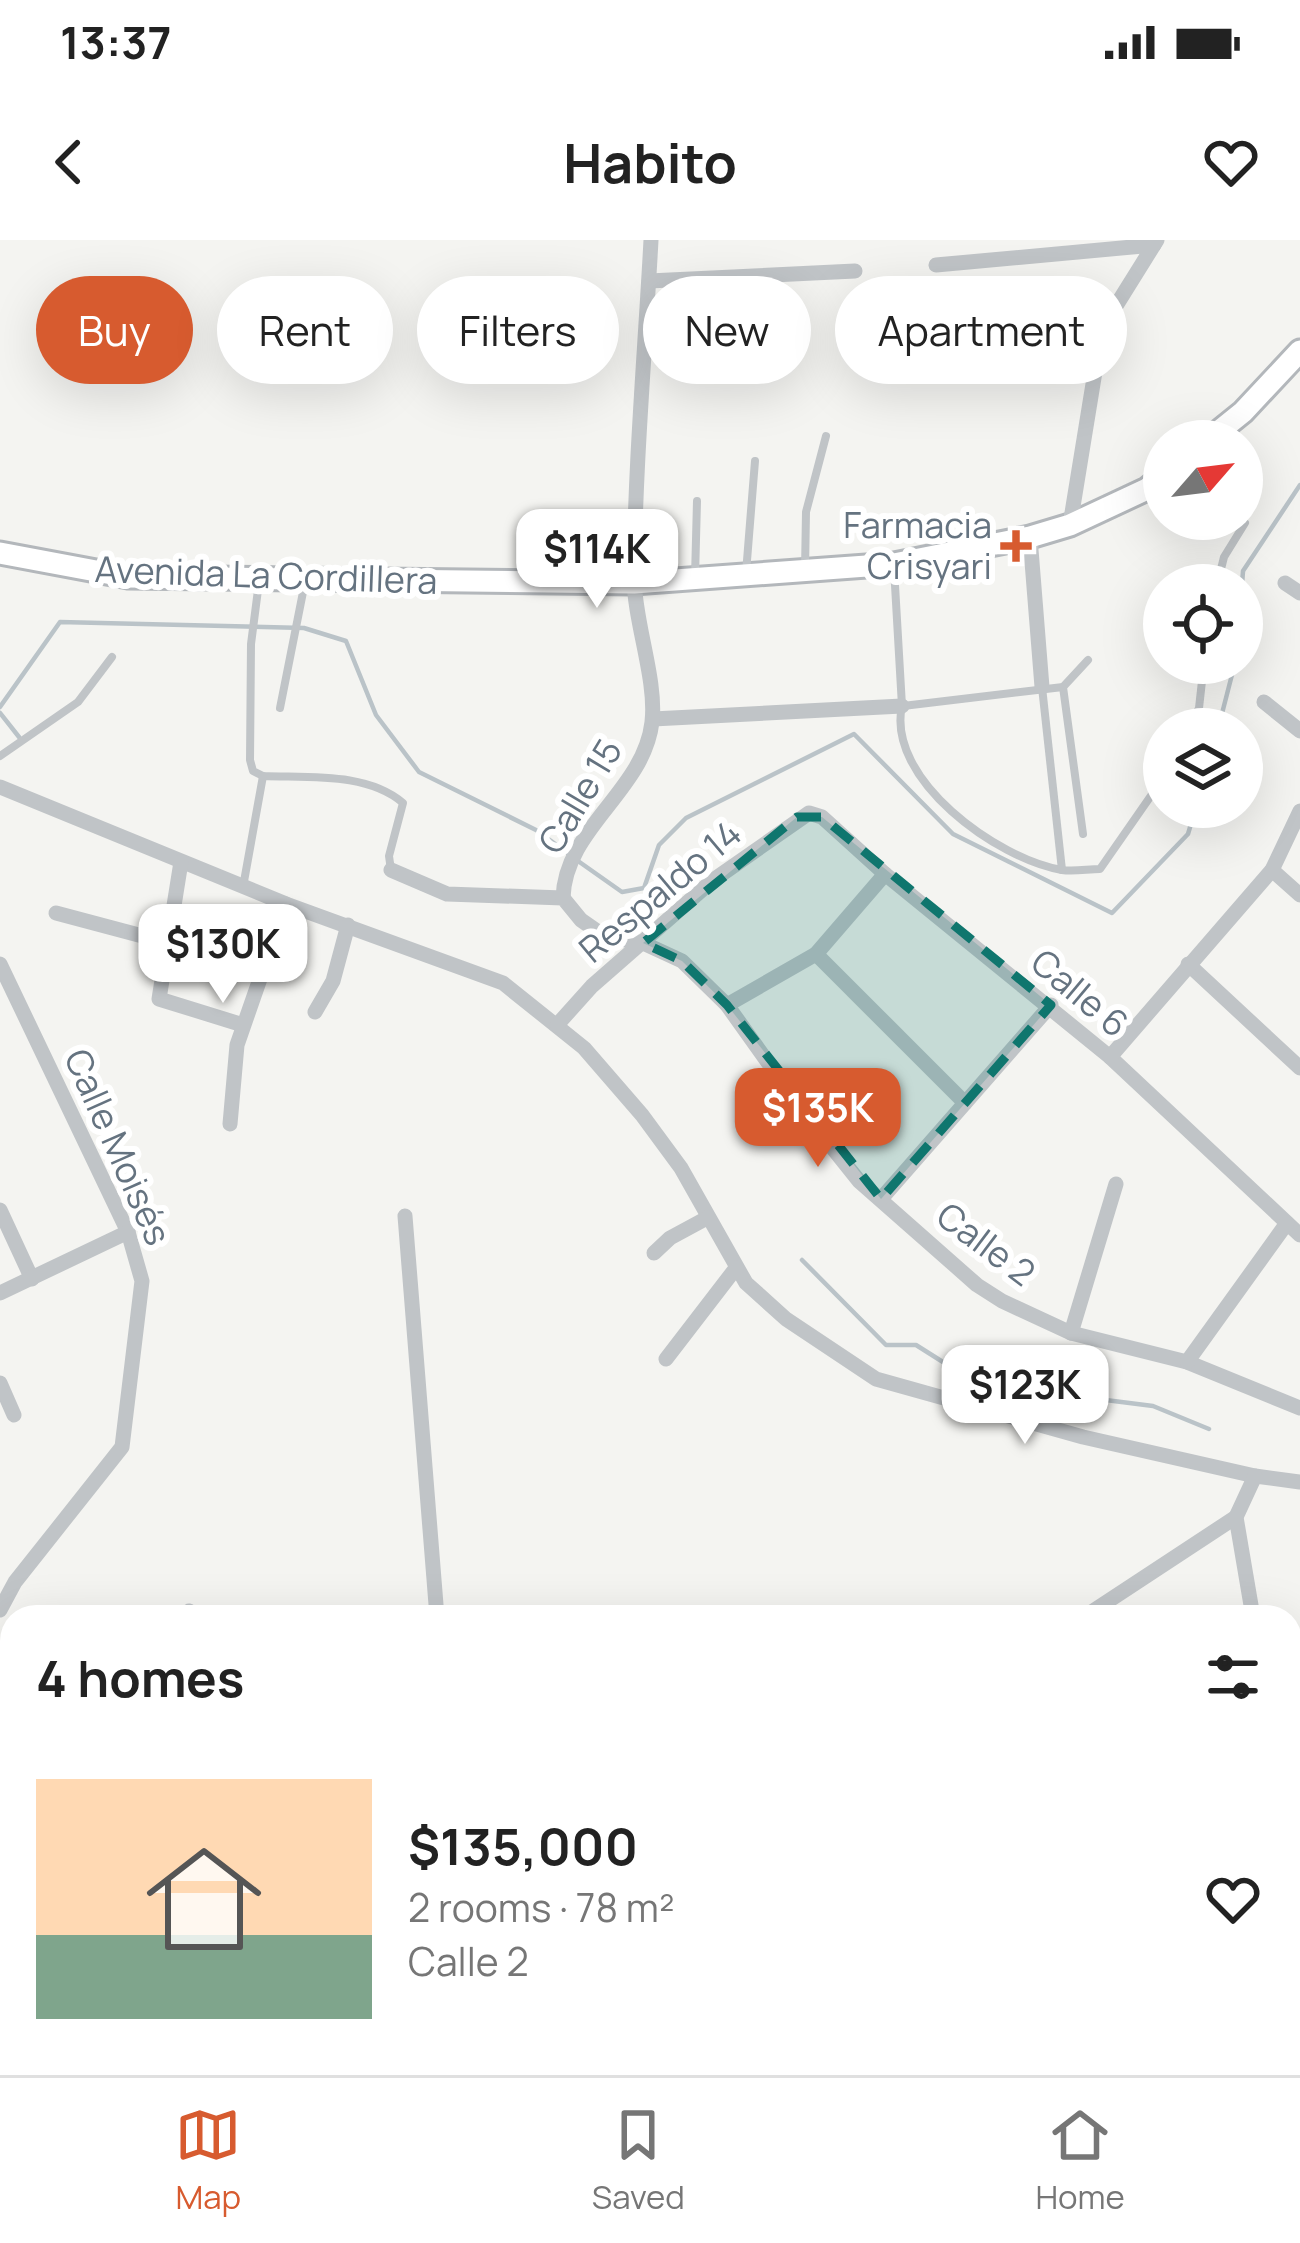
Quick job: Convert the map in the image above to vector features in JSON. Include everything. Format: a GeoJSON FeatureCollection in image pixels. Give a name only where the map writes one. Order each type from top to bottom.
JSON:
{"type":"FeatureCollection","features":[{"type":"Feature","properties":{"kind":"main road"},"geometry":{"type":"LineString","coordinates":[[1234,420],[1300,351]]}},
{"type":"Feature","properties":{"kind":"main road","name":"Avenida La Cordillera"},"geometry":{"type":"LineString","coordinates":[[0,554],[128,577],[634,583],[894,564],[1030,537],[1070,525],[1143,491]]}},
{"type":"Feature","properties":{"kind":"street","name":"Calle 15"},"geometry":{"type":"LineString","coordinates":[[649,276],[651,240]]}},
{"type":"Feature","properties":{"kind":"street"},"geometry":{"type":"LineString","coordinates":[[936,265],[1156,242]]}},
{"type":"Feature","properties":{"kind":"street"},"geometry":{"type":"LineString","coordinates":[[1070,525],[1100,340],[1156,242]]}},
{"type":"Feature","properties":{"kind":"street"},"geometry":{"type":"LineString","coordinates":[[763,276],[855,272]]}},
{"type":"Feature","properties":{"kind":"street","name":"Calle 15"},"geometry":{"type":"LineString","coordinates":[[563,898],[567,870],[577,849],[632,774],[652,719],[634,583],[644,384]]}},
{"type":"Feature","properties":{"kind":"street"},"geometry":{"type":"LineString","coordinates":[[1030,537],[1042,687]]}},
{"type":"Feature","properties":{"kind":"street"},"geometry":{"type":"LineString","coordinates":[[1264,702],[1300,731]]}},
{"type":"Feature","properties":{"kind":"street"},"geometry":{"type":"LineString","coordinates":[[652,719],[902,706]]}},
{"type":"Feature","properties":{"kind":"street"},"geometry":{"type":"LineString","coordinates":[[0,787],[286,904],[502,983],[584,1048],[642,1115],[681,1168],[736,1268],[767,1303],[876,1379],[1083,1437],[1300,1482]]}},
{"type":"Feature","properties":{"kind":"street"},"geometry":{"type":"LineString","coordinates":[[1110,1057],[1272,870],[1300,811]]}},
{"type":"Feature","properties":{"kind":"street","name":"Calle 6"},"geometry":{"type":"LineString","coordinates":[[809,812],[1051,1005],[1294,1229]]}},
{"type":"Feature","properties":{"kind":"street","name":"Respaldo 14"},"geometry":{"type":"LineString","coordinates":[[557,1025],[592,986],[712,881],[809,812]]}},
{"type":"Feature","properties":{"kind":"street"},"geometry":{"type":"LineString","coordinates":[[181,862],[159,996],[162,1002],[243,1025]]}},
{"type":"Feature","properties":{"kind":"street"},"geometry":{"type":"LineString","coordinates":[[391,870],[448,894],[563,898]]}},
{"type":"Feature","properties":{"kind":"street"},"geometry":{"type":"LineString","coordinates":[[1272,870],[1300,895]]}},
{"type":"Feature","properties":{"kind":"street"},"geometry":{"type":"LineString","coordinates":[[727,1005],[816,953],[885,874]]}},
{"type":"Feature","properties":{"kind":"street","name":"Calle 2"},"geometry":{"type":"LineString","coordinates":[[563,898],[604,936],[643,943],[682,961],[727,1005],[860,1181],[977,1285],[1071,1333],[1187,1362],[1300,1408]]}},
{"type":"Feature","properties":{"kind":"street"},"geometry":{"type":"LineString","coordinates":[[230,1124],[237,1045],[286,904]]}},
{"type":"Feature","properties":{"kind":"street"},"geometry":{"type":"LineString","coordinates":[[56,913],[165,942]]}},
{"type":"Feature","properties":{"kind":"street"},"geometry":{"type":"LineString","coordinates":[[315,1012],[333,981],[348,925]]}},
{"type":"Feature","properties":{"kind":"street"},"geometry":{"type":"LineString","coordinates":[[816,953],[965,1103]]}},
{"type":"Feature","properties":{"kind":"street","name":"Calle Moisés"},"geometry":{"type":"LineString","coordinates":[[0,964],[128,1232],[142,1281],[122,1448],[15,1582],[3,1605]]}},
{"type":"Feature","properties":{"kind":"street"},"geometry":{"type":"LineString","coordinates":[[1188,964],[1300,1068]]}},
{"type":"Feature","properties":{"kind":"street"},"geometry":{"type":"LineString","coordinates":[[881,1199],[1051,1005]]}},
{"type":"Feature","properties":{"kind":"street"},"geometry":{"type":"LineString","coordinates":[[1071,1333],[1116,1184]]}},
{"type":"Feature","properties":{"kind":"street"},"geometry":{"type":"LineString","coordinates":[[0,1210],[32,1279]]}},
{"type":"Feature","properties":{"kind":"street"},"geometry":{"type":"LineString","coordinates":[[405,1216],[436,1605]]}},
{"type":"Feature","properties":{"kind":"street"},"geometry":{"type":"LineString","coordinates":[[655,1252],[706,1217]]}},
{"type":"Feature","properties":{"kind":"street"},"geometry":{"type":"LineString","coordinates":[[1187,1362],[1294,1229]]}},
{"type":"Feature","properties":{"kind":"street"},"geometry":{"type":"LineString","coordinates":[[0,1293],[128,1232]]}},
{"type":"Feature","properties":{"kind":"street"},"geometry":{"type":"LineString","coordinates":[[666,1359],[736,1268]]}},
{"type":"Feature","properties":{"kind":"street"},"geometry":{"type":"LineString","coordinates":[[0,1383],[14,1415]]}},
{"type":"Feature","properties":{"kind":"street"},"geometry":{"type":"LineString","coordinates":[[1102,1605],[1236,1517],[1255,1476]]}},
{"type":"Feature","properties":{"kind":"street"},"geometry":{"type":"LineString","coordinates":[[1236,1517],[1251,1605]]}},
{"type":"Feature","properties":{"kind":"lane"},"geometry":{"type":"LineString","coordinates":[[806,570],[806,512],[826,436]]}},
{"type":"Feature","properties":{"kind":"lane"},"geometry":{"type":"LineString","coordinates":[[746,574],[754,461]]}},
{"type":"Feature","properties":{"kind":"lane"},"geometry":{"type":"LineString","coordinates":[[694,578],[697,501]]}},
{"type":"Feature","properties":{"kind":"lane"},"geometry":{"type":"LineString","coordinates":[[894,564],[902,706],[897,727],[903,748],[960,822],[1003,847],[1062,870],[1100,869],[1143,807]]}},
{"type":"Feature","properties":{"kind":"lane"},"geometry":{"type":"LineString","coordinates":[[259,581],[251,644],[250,760],[254,771],[263,776],[343,779],[393,795],[404,803],[389,856],[391,870]]}},
{"type":"Feature","properties":{"kind":"lane"},"geometry":{"type":"LineString","coordinates":[[280,708],[305,582]]}},
{"type":"Feature","properties":{"kind":"lane"},"geometry":{"type":"LineString","coordinates":[[0,756],[78,702],[112,657]]}},
{"type":"Feature","properties":{"kind":"lane"},"geometry":{"type":"LineString","coordinates":[[902,706],[1063,687],[1088,660]]}},
{"type":"Feature","properties":{"kind":"lane"},"geometry":{"type":"LineString","coordinates":[[1042,687],[1062,870]]}},
{"type":"Feature","properties":{"kind":"lane"},"geometry":{"type":"LineString","coordinates":[[1063,687],[1083,835]]}},
{"type":"Feature","properties":{"kind":"lane"},"geometry":{"type":"LineString","coordinates":[[243,887],[263,776]]}},
{"type":"Feature","properties":{"kind":"highlighted area"},"geometry":{"type":"Polygon","coordinates":[[[797,817],[822,817],[1051,1005],[881,1199],[727,1005],[682,961],[643,943],[797,817]]]}},
{"type":"Feature","properties":{"kind":"waterway"},"geometry":{"type":"LineString","coordinates":[[1248,564],[1300,485]]}},
{"type":"Feature","properties":{"kind":"waterway"},"geometry":{"type":"LineString","coordinates":[[0,707],[60,622],[304,628],[346,641],[376,715],[419,772],[536,830],[569,854]]}},
{"type":"Feature","properties":{"kind":"waterway"},"geometry":{"type":"LineString","coordinates":[[1223,708],[1230,684]]}},
{"type":"Feature","properties":{"kind":"waterway"},"geometry":{"type":"LineString","coordinates":[[0,713],[19,737]]}},
{"type":"Feature","properties":{"kind":"waterway"},"geometry":{"type":"LineString","coordinates":[[578,861],[622,892],[644,888],[659,845],[686,818],[854,734],[953,834],[1112,913],[1190,828]]}},
{"type":"Feature","properties":{"kind":"waterway"},"geometry":{"type":"LineString","coordinates":[[802,1260],[886,1345],[916,1345],[954,1369],[1016,1377],[1082,1397],[1153,1406],[1209,1429]]}},
{"type":"Feature","properties":{"kind":"place","name":"Farmacia Crisyari"},"geometry":{"type":"Point","coordinates":[1016,546]}}]}
